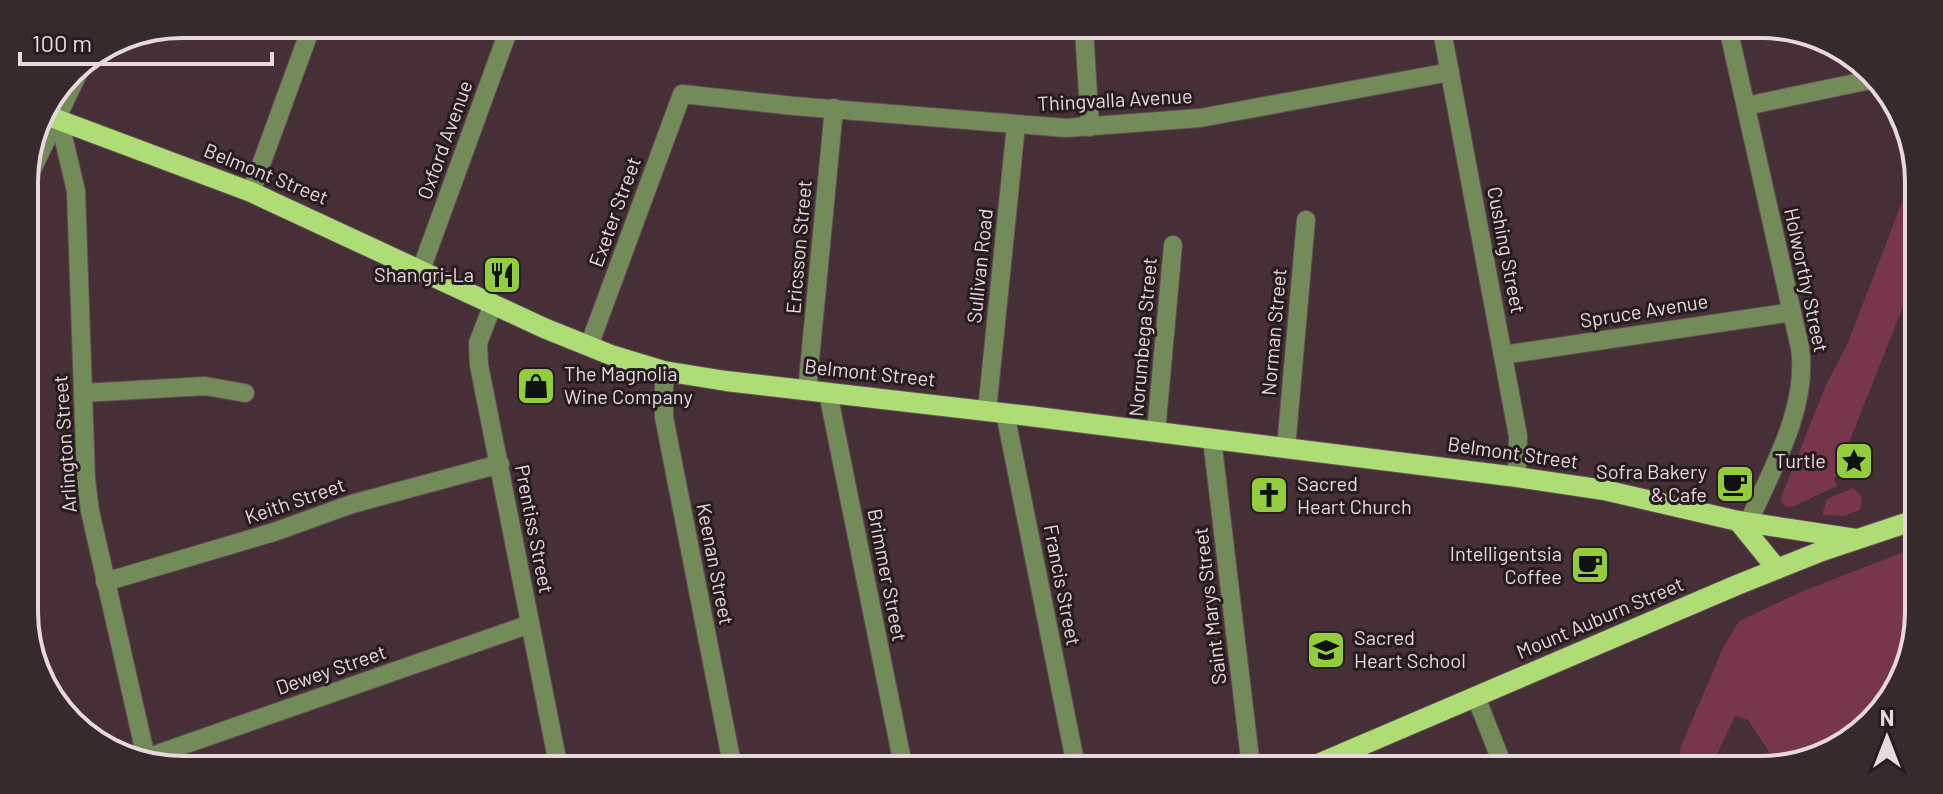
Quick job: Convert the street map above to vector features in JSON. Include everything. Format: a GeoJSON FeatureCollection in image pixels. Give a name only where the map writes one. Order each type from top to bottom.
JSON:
{"type":"FeatureCollection","features":[{"type":"Feature","properties":{"kind":"main road","name":"Belmont Street"},"geometry":{"type":"LineString","coordinates":[[53,118],[251,192],[589,346],[664,371],[1517,477],[1622,494],[1744,524],[1856,539]]}},
{"type":"Feature","properties":{"kind":"main road","name":"Mount Auburn Street"},"geometry":{"type":"LineString","coordinates":[[1353,756],[1476,697],[1777,569],[1905,523]]}},
{"type":"Feature","properties":{"kind":"main road"},"geometry":{"type":"LineString","coordinates":[[1744,524],[1777,569]]}},
{"type":"Feature","properties":{"kind":"street"},"geometry":{"type":"LineString","coordinates":[[251,192],[307,38]]}},
{"type":"Feature","properties":{"kind":"street","name":"Oxford Avenue"},"geometry":{"type":"LineString","coordinates":[[421,270],[506,38]]}},
{"type":"Feature","properties":{"kind":"street"},"geometry":{"type":"LineString","coordinates":[[1085,38],[1090,127]]}},
{"type":"Feature","properties":{"kind":"street","name":"Cushing Street"},"geometry":{"type":"LineString","coordinates":[[1443,38],[1519,445],[1517,477]]}},
{"type":"Feature","properties":{"kind":"street","name":"Holworthy Street"},"geometry":{"type":"LineString","coordinates":[[1730,38],[1802,364],[1799,398],[1744,524]]}},
{"type":"Feature","properties":{"kind":"street","name":"Thingvalla Avenue"},"geometry":{"type":"LineString","coordinates":[[682,94],[1016,125],[1090,127],[1200,118],[1450,72]]}},
{"type":"Feature","properties":{"kind":"street"},"geometry":{"type":"LineString","coordinates":[[1746,106],[1863,81]]}},
{"type":"Feature","properties":{"kind":"street","name":"Exeter Street"},"geometry":{"type":"LineString","coordinates":[[589,346],[682,94]]}},
{"type":"Feature","properties":{"kind":"street","name":"Ericsson Street"},"geometry":{"type":"LineString","coordinates":[[807,391],[834,108]]}},
{"type":"Feature","properties":{"kind":"street","name":"Arlington Street"},"geometry":{"type":"LineString","coordinates":[[51,122],[76,191],[86,479],[105,582],[145,751]]}},
{"type":"Feature","properties":{"kind":"street","name":"Sullivan Road"},"geometry":{"type":"LineString","coordinates":[[996,412],[1016,125]]}},
{"type":"Feature","properties":{"kind":"street","name":"Norman Street"},"geometry":{"type":"LineString","coordinates":[[1286,448],[1306,220]]}},
{"type":"Feature","properties":{"kind":"street","name":"Norumbega Street"},"geometry":{"type":"LineString","coordinates":[[1156,432],[1173,245]]}},
{"type":"Feature","properties":{"kind":"street","name":"Prentiss Street"},"geometry":{"type":"LineString","coordinates":[[493,304],[480,337],[478,353],[556,756]]}},
{"type":"Feature","properties":{"kind":"street","name":"Spruce Avenue"},"geometry":{"type":"LineString","coordinates":[[1503,355],[1792,312]]}},
{"type":"Feature","properties":{"kind":"street","name":"Keenan Street"},"geometry":{"type":"LineString","coordinates":[[664,371],[664,417],[730,756]]}},
{"type":"Feature","properties":{"kind":"street"},"geometry":{"type":"LineString","coordinates":[[83,393],[205,386],[245,393]]}},
{"type":"Feature","properties":{"kind":"street","name":"Brimmer Street"},"geometry":{"type":"LineString","coordinates":[[828,393],[901,756]]}},
{"type":"Feature","properties":{"kind":"street","name":"Francis Street"},"geometry":{"type":"LineString","coordinates":[[996,412],[1074,756]]}},
{"type":"Feature","properties":{"kind":"street","name":"Saint Marys Street"},"geometry":{"type":"LineString","coordinates":[[1212,439],[1250,756]]}},
{"type":"Feature","properties":{"kind":"street","name":"Keith Street"},"geometry":{"type":"LineString","coordinates":[[105,582],[274,532],[352,504],[500,464]]}},
{"type":"Feature","properties":{"kind":"street","name":"Dewey Street"},"geometry":{"type":"LineString","coordinates":[[163,754],[530,624]]}},
{"type":"Feature","properties":{"kind":"street"},"geometry":{"type":"LineString","coordinates":[[1476,697],[1499,756]]}},
{"type":"Feature","properties":{"kind":"shaded area"},"geometry":{"type":"Polygon","coordinates":[[[1905,195],[1905,302],[1834,480],[1837,486],[1787,507],[1780,500],[1826,385],[1847,345],[1905,195]]]}},
{"type":"Feature","properties":{"kind":"shaded area"},"geometry":{"type":"Polygon","coordinates":[[[1853,488],[1862,497],[1860,510],[1843,516],[1822,515],[1827,499],[1853,488]]]}},
{"type":"Feature","properties":{"kind":"shaded area"},"geometry":{"type":"Polygon","coordinates":[[[1905,552],[1905,612],[1900,650],[1890,676],[1876,698],[1847,698],[1847,727],[1816,745],[1772,756],[1748,720],[1735,716],[1716,756],[1679,756],[1723,648],[1739,621],[1803,591],[1905,552]]]}},
{"type":"Feature","properties":{"kind":"place","name":"Shan gri-La"},"geometry":{"type":"Point","coordinates":[502,275]}},
{"type":"Feature","properties":{"kind":"place","name":"The Magnolia Wine Company"},"geometry":{"type":"Point","coordinates":[536,386]}},
{"type":"Feature","properties":{"kind":"place","name":"Turtle"},"geometry":{"type":"Point","coordinates":[1854,461]}},
{"type":"Feature","properties":{"kind":"place","name":"Sofra Bakery & Cafe"},"geometry":{"type":"Point","coordinates":[1735,484]}},
{"type":"Feature","properties":{"kind":"place","name":"Sacred Heart Church"},"geometry":{"type":"Point","coordinates":[1269,495]}},
{"type":"Feature","properties":{"kind":"place","name":"Intelligentsia Coffee"},"geometry":{"type":"Point","coordinates":[1590,565]}},
{"type":"Feature","properties":{"kind":"place","name":"Sacred Heart School"},"geometry":{"type":"Point","coordinates":[1326,650]}}]}
